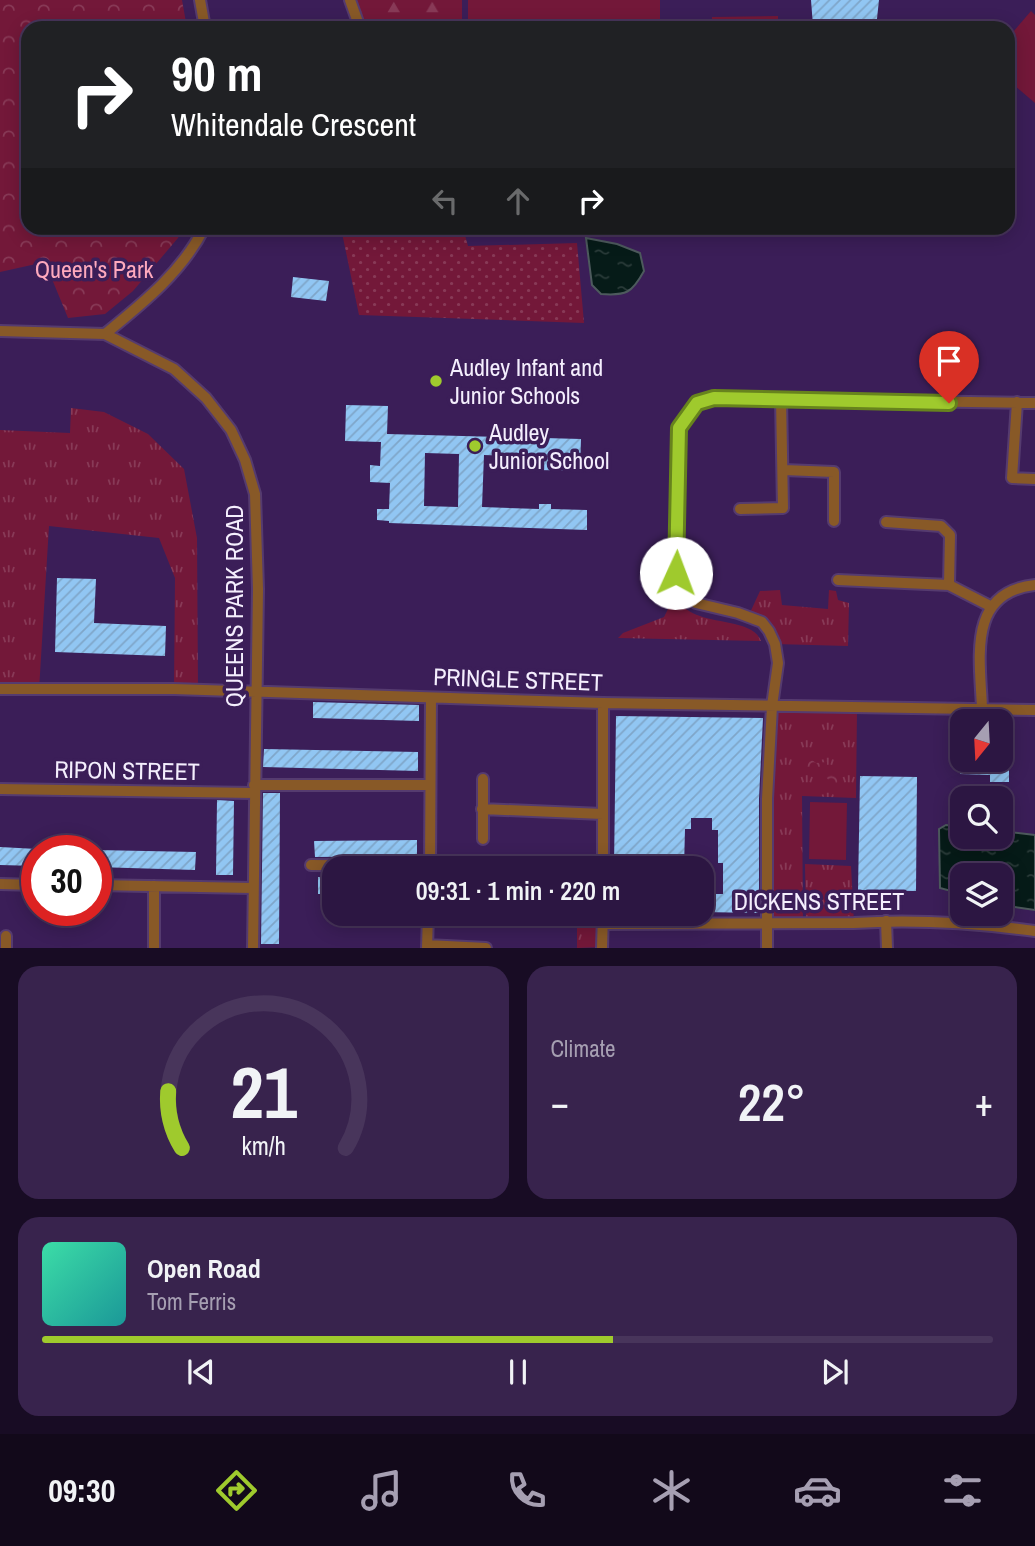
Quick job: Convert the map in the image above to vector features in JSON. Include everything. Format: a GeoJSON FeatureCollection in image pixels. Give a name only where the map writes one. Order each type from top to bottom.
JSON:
{"type":"FeatureCollection","features":[{"type":"Feature","properties":{"kind":"street"},"geometry":{"type":"LineString","coordinates":[[200,0],[204,21]]}},
{"type":"Feature","properties":{"kind":"street"},"geometry":{"type":"LineString","coordinates":[[350,0],[358,21]]}},
{"type":"Feature","properties":{"kind":"street"},"geometry":{"type":"LineString","coordinates":[[0,331],[105,334],[152,296],[193,250],[200,235]]}},
{"type":"Feature","properties":{"kind":"street","name":"QUEENS PARK ROAD"},"geometry":{"type":"LineString","coordinates":[[105,334],[173,369],[206,398],[231,430],[245,460],[255,494],[258,576],[253,947]]}},
{"type":"Feature","properties":{"kind":"street"},"geometry":{"type":"LineString","coordinates":[[767,947],[767,799],[772,706],[778,663],[775,644],[762,622],[696,604],[678,585],[679,428],[697,403],[714,398],[1035,403]]}},
{"type":"Feature","properties":{"kind":"street"},"geometry":{"type":"LineString","coordinates":[[740,509],[783,508],[781,398]]}},
{"type":"Feature","properties":{"kind":"street"},"geometry":{"type":"LineString","coordinates":[[1017,402],[1012,478],[1035,479]]}},
{"type":"Feature","properties":{"kind":"street"},"geometry":{"type":"LineString","coordinates":[[784,470],[834,472],[834,521]]}},
{"type":"Feature","properties":{"kind":"street"},"geometry":{"type":"LineString","coordinates":[[886,522],[941,526],[950,535],[949,585]]}},
{"type":"Feature","properties":{"kind":"street"},"geometry":{"type":"LineString","coordinates":[[838,580],[949,585],[992,607]]}},
{"type":"Feature","properties":{"kind":"street"},"geometry":{"type":"LineString","coordinates":[[982,708],[979,641],[985,616],[1012,589],[1035,585]]}},
{"type":"Feature","properties":{"kind":"street","name":"PRINGLE STREET"},"geometry":{"type":"LineString","coordinates":[[0,689],[256,692],[603,703],[1035,710]]}},
{"type":"Feature","properties":{"kind":"street"},"geometry":{"type":"LineString","coordinates":[[430,856],[431,698]]}},
{"type":"Feature","properties":{"kind":"street"},"geometry":{"type":"LineString","coordinates":[[603,703],[603,856]]}},
{"type":"Feature","properties":{"kind":"street"},"geometry":{"type":"LineString","coordinates":[[483,779],[483,839]]}},
{"type":"Feature","properties":{"kind":"street","name":"RIPON STREET"},"geometry":{"type":"LineString","coordinates":[[0,789],[254,789],[430,785]]}},
{"type":"Feature","properties":{"kind":"street"},"geometry":{"type":"LineString","coordinates":[[482,809],[603,814]]}},
{"type":"Feature","properties":{"kind":"street"},"geometry":{"type":"LineString","coordinates":[[311,865],[322,865]]}},
{"type":"Feature","properties":{"kind":"street"},"geometry":{"type":"LineString","coordinates":[[0,884],[21,885]]}},
{"type":"Feature","properties":{"kind":"street"},"geometry":{"type":"LineString","coordinates":[[112,886],[252,887]]}},
{"type":"Feature","properties":{"kind":"street"},"geometry":{"type":"LineString","coordinates":[[154,886],[154,947]]}},
{"type":"Feature","properties":{"kind":"street"},"geometry":{"type":"LineString","coordinates":[[886,921],[887,947]]}},
{"type":"Feature","properties":{"kind":"street","name":"DICKENS STREET"},"geometry":{"type":"LineString","coordinates":[[714,923],[886,921],[975,923],[1035,931]]}},
{"type":"Feature","properties":{"kind":"street"},"geometry":{"type":"LineString","coordinates":[[428,926],[427,946],[486,947]]}},
{"type":"Feature","properties":{"kind":"street"},"geometry":{"type":"LineString","coordinates":[[602,947],[603,926]]}},
{"type":"Feature","properties":{"kind":"green space","name":"Queen's Park"},"geometry":{"type":"Polygon","coordinates":[[[0,0],[182,0],[186,21],[21,21],[21,235],[179,235],[178,238],[133,291],[105,314],[68,318],[45,262],[0,272],[0,0]]]}},
{"type":"Feature","properties":{"kind":"green space"},"geometry":{"type":"Polygon","coordinates":[[[347,0],[462,0],[462,21],[352,21],[347,0]]]}},
{"type":"Feature","properties":{"kind":"green space"},"geometry":{"type":"Polygon","coordinates":[[[468,0],[660,0],[660,21],[468,21],[468,0]]]}},
{"type":"Feature","properties":{"kind":"green space"},"geometry":{"type":"Polygon","coordinates":[[[1031,11],[1035,15],[1035,103],[1015,86],[1015,30],[1031,11]]]}},
{"type":"Feature","properties":{"kind":"green space"},"geometry":{"type":"Polygon","coordinates":[[[778,16],[778,21],[712,21],[712,17],[778,16]]]}},
{"type":"Feature","properties":{"kind":"green space"},"geometry":{"type":"Polygon","coordinates":[[[342,235],[465,235],[468,246],[577,243],[584,323],[359,315],[342,235]]]}},
{"type":"Feature","properties":{"kind":"green space"},"geometry":{"type":"Polygon","coordinates":[[[71,408],[104,412],[148,434],[184,469],[197,538],[198,690],[174,689],[175,578],[159,538],[49,526],[39,690],[0,687],[0,430],[70,433],[71,408]]]}},
{"type":"Feature","properties":{"kind":"green space"},"geometry":{"type":"Polygon","coordinates":[[[780,590],[782,605],[828,609],[829,590],[836,591],[838,600],[849,603],[848,646],[775,644],[769,631],[748,617],[760,591],[780,590]]]}},
{"type":"Feature","properties":{"kind":"green space"},"geometry":{"type":"Polygon","coordinates":[[[676,600],[696,615],[751,630],[761,641],[618,638],[623,633],[664,617],[671,603],[676,600]]]}},
{"type":"Feature","properties":{"kind":"green space"},"geometry":{"type":"Polygon","coordinates":[[[772,706],[857,709],[856,798],[802,796],[803,921],[771,922],[772,706]]]}},
{"type":"Feature","properties":{"kind":"green space"},"geometry":{"type":"Polygon","coordinates":[[[805,755],[816,763],[827,762],[827,769],[831,772],[838,770],[841,775],[837,783],[830,782],[824,774],[819,777],[805,766],[805,755]]]}},
{"type":"Feature","properties":{"kind":"green space"},"geometry":{"type":"Polygon","coordinates":[[[810,802],[847,803],[846,860],[809,859],[810,802]]]}},
{"type":"Feature","properties":{"kind":"green space"},"geometry":{"type":"Polygon","coordinates":[[[805,864],[851,866],[854,923],[806,923],[805,864]]]}},
{"type":"Feature","properties":{"kind":"green space"},"geometry":{"type":"Polygon","coordinates":[[[603,926],[602,947],[577,948],[577,928],[603,926]]]}},
{"type":"Feature","properties":{"kind":"water"},"geometry":{"type":"Polygon","coordinates":[[[586,238],[617,244],[640,253],[644,271],[632,288],[617,294],[601,294],[592,285],[586,238]]]}},
{"type":"Feature","properties":{"kind":"water"},"geometry":{"type":"Polygon","coordinates":[[[950,826],[950,849],[1013,849],[1013,832],[1035,835],[1035,910],[1013,907],[1013,863],[950,863],[950,891],[940,888],[939,829],[950,826]]]}},
{"type":"Feature","properties":{"kind":"building"},"geometry":{"type":"Polygon","coordinates":[[[811,0],[879,0],[877,21],[813,21],[811,0]]]}},
{"type":"Feature","properties":{"kind":"building"},"geometry":{"type":"Polygon","coordinates":[[[293,277],[329,281],[326,301],[291,297],[293,277]]]}},
{"type":"Feature","properties":{"kind":"building"},"geometry":{"type":"Polygon","coordinates":[[[346,405],[388,406],[387,434],[581,439],[580,471],[538,470],[538,457],[484,455],[482,507],[539,509],[539,504],[551,504],[551,509],[587,510],[587,530],[389,523],[377,520],[377,509],[389,509],[390,483],[370,482],[370,465],[380,466],[381,442],[345,441],[346,405]],[[425,453],[424,506],[458,507],[459,454],[425,453]]]}},
{"type":"Feature","properties":{"kind":"building"},"geometry":{"type":"Polygon","coordinates":[[[57,578],[96,579],[94,623],[166,626],[165,656],[55,652],[57,578]]]}},
{"type":"Feature","properties":{"kind":"building"},"geometry":{"type":"Polygon","coordinates":[[[313,702],[419,705],[419,721],[313,718],[313,702]]]}},
{"type":"Feature","properties":{"kind":"building"},"geometry":{"type":"Polygon","coordinates":[[[616,716],[763,718],[759,799],[759,913],[714,912],[714,894],[723,894],[723,863],[718,863],[718,830],[712,830],[712,818],[691,818],[691,829],[685,829],[684,856],[614,856],[616,716]]]}},
{"type":"Feature","properties":{"kind":"building"},"geometry":{"type":"Polygon","coordinates":[[[264,749],[418,752],[418,771],[263,767],[264,749]]]}},
{"type":"Feature","properties":{"kind":"building"},"geometry":{"type":"Polygon","coordinates":[[[1009,772],[1009,782],[990,782],[990,775],[960,774],[1009,772]]]}},
{"type":"Feature","properties":{"kind":"building"},"geometry":{"type":"Polygon","coordinates":[[[860,776],[917,777],[916,891],[858,890],[860,776]]]}},
{"type":"Feature","properties":{"kind":"building"},"geometry":{"type":"Polygon","coordinates":[[[263,793],[280,793],[279,944],[261,944],[263,793]]]}},
{"type":"Feature","properties":{"kind":"building"},"geometry":{"type":"Polygon","coordinates":[[[217,800],[234,801],[233,875],[216,875],[217,800]]]}},
{"type":"Feature","properties":{"kind":"building"},"geometry":{"type":"Polygon","coordinates":[[[417,840],[417,856],[315,857],[314,841],[417,840]]]}},
{"type":"Feature","properties":{"kind":"building"},"geometry":{"type":"Polygon","coordinates":[[[0,847],[21,848],[21,866],[0,865],[0,847]]]}},
{"type":"Feature","properties":{"kind":"building"},"geometry":{"type":"Polygon","coordinates":[[[112,850],[196,852],[195,870],[112,867],[112,850]]]}},
{"type":"Feature","properties":{"kind":"building"},"geometry":{"type":"Polygon","coordinates":[[[318,877],[322,877],[322,894],[318,894],[318,877]]]}},
{"type":"Feature","properties":{"kind":"place","name":"Audley Infant and Junior Schools"},"geometry":{"type":"Point","coordinates":[436,381]}},
{"type":"Feature","properties":{"kind":"place","name":"Audley Junior School"},"geometry":{"type":"Point","coordinates":[475,446]}},
{"type":"Feature","properties":{"kind":"route"},"geometry":{"type":"LineString","coordinates":[[676,573],[679,428],[697,403],[714,398],[949,403]]}}]}
